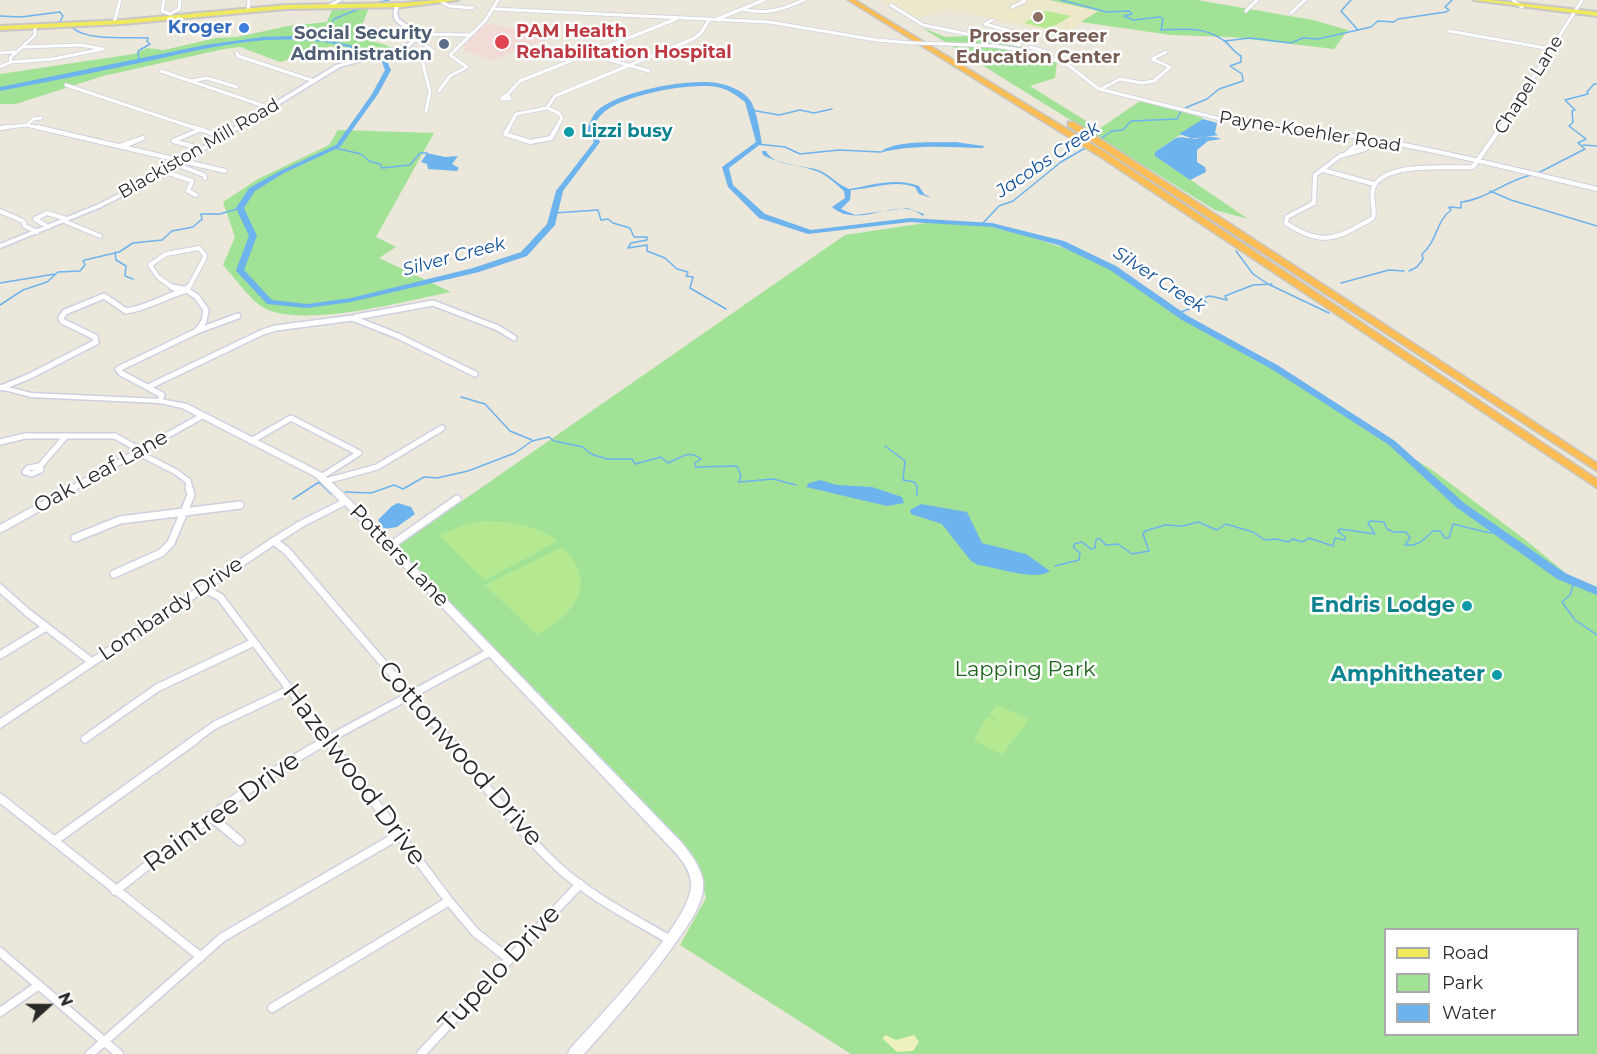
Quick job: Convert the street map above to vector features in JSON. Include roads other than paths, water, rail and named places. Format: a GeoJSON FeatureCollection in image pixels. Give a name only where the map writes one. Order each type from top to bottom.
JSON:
{"type":"FeatureCollection","features":[{"type":"Feature","properties":{"kind":"highway"},"geometry":{"type":"LineString","coordinates":[[849,0],[1081,141],[1101,148],[1597,468]]}},
{"type":"Feature","properties":{"kind":"highway"},"geometry":{"type":"LineString","coordinates":[[865,0],[1038,105]]}},
{"type":"Feature","properties":{"kind":"highway"},"geometry":{"type":"LineString","coordinates":[[1063,119],[1089,136],[1101,148],[1597,484]]}},
{"type":"Feature","properties":{"kind":"main road"},"geometry":{"type":"LineString","coordinates":[[332,5],[340,0]]}},
{"type":"Feature","properties":{"kind":"main road"},"geometry":{"type":"LineString","coordinates":[[0,28],[114,23],[248,10],[455,0]]}},
{"type":"Feature","properties":{"kind":"main road"},"geometry":{"type":"LineString","coordinates":[[1477,0],[1597,14]]}},
{"type":"Feature","properties":{"kind":"main road"},"geometry":{"type":"LineString","coordinates":[[399,3],[394,15],[396,19],[410,28],[414,37]]}},
{"type":"Feature","properties":{"kind":"main road","name":"Blackiston Mill Road"},"geometry":{"type":"LineString","coordinates":[[0,246],[65,220],[166,172],[338,66],[408,46],[414,37]]}},
{"type":"Feature","properties":{"kind":"main road","name":"Potters Lane"},"geometry":{"type":"LineString","coordinates":[[0,387],[31,395],[160,401],[184,406],[323,479],[678,847],[693,866],[698,889],[692,908],[670,940]]}},
{"type":"Feature","properties":{"kind":"main road","name":"Lombardy Drive"},"geometry":{"type":"LineString","coordinates":[[0,724],[301,524],[346,501]]}},
{"type":"Feature","properties":{"kind":"main road"},"geometry":{"type":"LineString","coordinates":[[575,1054],[670,940]]}},
{"type":"Feature","properties":{"kind":"street"},"geometry":{"type":"LineString","coordinates":[[114,23],[120,0]]}},
{"type":"Feature","properties":{"kind":"street"},"geometry":{"type":"LineString","coordinates":[[164,0],[162,11],[170,16],[179,9],[180,0]]}},
{"type":"Feature","properties":{"kind":"street"},"geometry":{"type":"LineString","coordinates":[[248,10],[249,0]]}},
{"type":"Feature","properties":{"kind":"street"},"geometry":{"type":"LineString","coordinates":[[428,88],[440,89],[450,76],[467,67],[450,56],[495,9],[498,0]]}},
{"type":"Feature","properties":{"kind":"street"},"geometry":{"type":"LineString","coordinates":[[547,108],[562,116],[551,138],[533,142],[505,135],[516,114],[547,108],[557,95],[698,36],[712,20],[764,0]]}},
{"type":"Feature","properties":{"kind":"street"},"geometry":{"type":"LineString","coordinates":[[741,9],[760,15],[771,14],[804,0]]}},
{"type":"Feature","properties":{"kind":"street"},"geometry":{"type":"LineString","coordinates":[[1246,11],[1257,0]]}},
{"type":"Feature","properties":{"kind":"street"},"geometry":{"type":"LineString","coordinates":[[1291,13],[1305,0]]}},
{"type":"Feature","properties":{"kind":"street"},"geometry":{"type":"LineString","coordinates":[[1513,0],[1522,7]]}},
{"type":"Feature","properties":{"kind":"street","name":"Chapel Lane"},"geometry":{"type":"LineString","coordinates":[[1374,184],[1390,173],[1416,169],[1473,167],[1582,0]]}},
{"type":"Feature","properties":{"kind":"street"},"geometry":{"type":"LineString","coordinates":[[442,2],[449,6],[473,8]]}},
{"type":"Feature","properties":{"kind":"street"},"geometry":{"type":"LineString","coordinates":[[891,5],[922,25],[1047,52],[1045,56]]}},
{"type":"Feature","properties":{"kind":"street","name":"Payne-Koehler Road"},"geometry":{"type":"LineString","coordinates":[[495,9],[796,25],[864,40],[1001,46],[1045,56],[1068,65],[1101,89],[1187,110],[1256,126],[1320,130],[1478,161],[1597,189]]}},
{"type":"Feature","properties":{"kind":"street"},"geometry":{"type":"LineString","coordinates":[[508,94],[520,81],[676,19]]}},
{"type":"Feature","properties":{"kind":"street"},"geometry":{"type":"LineString","coordinates":[[992,20],[985,24],[1017,33],[1002,42]]}},
{"type":"Feature","properties":{"kind":"street"},"geometry":{"type":"LineString","coordinates":[[11,62],[10,58],[35,35],[35,27]]}},
{"type":"Feature","properties":{"kind":"street"},"geometry":{"type":"LineString","coordinates":[[1449,31],[1551,49]]}},
{"type":"Feature","properties":{"kind":"street"},"geometry":{"type":"LineString","coordinates":[[414,37],[471,34]]}},
{"type":"Feature","properties":{"kind":"street"},"geometry":{"type":"LineString","coordinates":[[414,37],[434,52],[422,59],[428,88],[429,103],[426,111]]}},
{"type":"Feature","properties":{"kind":"street"},"geometry":{"type":"LineString","coordinates":[[0,67],[11,62],[55,58],[103,49],[86,45],[23,46]]}},
{"type":"Feature","properties":{"kind":"street"},"geometry":{"type":"LineString","coordinates":[[575,50],[649,71]]}},
{"type":"Feature","properties":{"kind":"street"},"geometry":{"type":"LineString","coordinates":[[0,53],[17,52]]}},
{"type":"Feature","properties":{"kind":"street"},"geometry":{"type":"LineString","coordinates":[[1101,89],[1120,79],[1145,84],[1153,83],[1170,67],[1152,58],[1166,52]]}},
{"type":"Feature","properties":{"kind":"street"},"geometry":{"type":"LineString","coordinates":[[237,53],[238,56],[314,81]]}},
{"type":"Feature","properties":{"kind":"street"},"geometry":{"type":"LineString","coordinates":[[161,71],[270,108]]}},
{"type":"Feature","properties":{"kind":"street"},"geometry":{"type":"LineString","coordinates":[[190,82],[207,78],[237,87]]}},
{"type":"Feature","properties":{"kind":"street"},"geometry":{"type":"LineString","coordinates":[[66,85],[223,137]]}},
{"type":"Feature","properties":{"kind":"street"},"geometry":{"type":"LineString","coordinates":[[27,125],[41,118]]}},
{"type":"Feature","properties":{"kind":"street"},"geometry":{"type":"LineString","coordinates":[[0,128],[27,125],[57,134],[122,146],[225,171]]}},
{"type":"Feature","properties":{"kind":"street"},"geometry":{"type":"LineString","coordinates":[[200,130],[173,141],[203,150]]}},
{"type":"Feature","properties":{"kind":"street"},"geometry":{"type":"LineString","coordinates":[[1323,170],[1374,184],[1375,215],[1373,218],[1328,241],[1311,239],[1289,226],[1285,221],[1287,217],[1314,203],[1315,175],[1346,153],[1367,149],[1374,142]]}},
{"type":"Feature","properties":{"kind":"street"},"geometry":{"type":"LineString","coordinates":[[178,165],[204,175],[205,178]]}},
{"type":"Feature","properties":{"kind":"street"},"geometry":{"type":"LineString","coordinates":[[166,172],[192,181],[188,191],[196,195]]}},
{"type":"Feature","properties":{"kind":"street"},"geometry":{"type":"LineString","coordinates":[[0,211],[23,221],[25,226],[37,232]]}},
{"type":"Feature","properties":{"kind":"street"},"geometry":{"type":"LineString","coordinates":[[48,227],[35,219],[43,214],[52,213],[100,236]]}},
{"type":"Feature","properties":{"kind":"street"},"geometry":{"type":"LineString","coordinates":[[0,387],[30,376],[93,346],[96,342],[95,338],[62,321],[61,318],[66,312],[104,296],[123,310],[134,310],[187,290],[204,261],[203,250],[193,248],[173,252],[153,260],[150,265],[153,273],[179,290],[187,290],[193,294],[206,310],[204,321],[197,331]]}},
{"type":"Feature","properties":{"kind":"street"},"geometry":{"type":"LineString","coordinates":[[148,387],[263,332],[433,303],[491,326],[514,338]]}},
{"type":"Feature","properties":{"kind":"street"},"geometry":{"type":"LineString","coordinates":[[160,401],[162,395],[120,373],[118,369],[197,331],[238,316]]}},
{"type":"Feature","properties":{"kind":"street"},"geometry":{"type":"LineString","coordinates":[[352,318],[398,336],[475,374]]}},
{"type":"Feature","properties":{"kind":"street","name":"Oak Leaf Lane"},"geometry":{"type":"LineString","coordinates":[[0,529],[202,416]]}},
{"type":"Feature","properties":{"kind":"street"},"geometry":{"type":"LineString","coordinates":[[251,441],[291,418],[359,453],[323,479]]}},
{"type":"Feature","properties":{"kind":"street"},"geometry":{"type":"LineString","coordinates":[[323,479],[377,467],[441,428]]}},
{"type":"Feature","properties":{"kind":"street"},"geometry":{"type":"LineString","coordinates":[[0,442],[25,436],[115,436],[176,471],[188,481],[191,495],[171,543],[161,553],[114,574]]}},
{"type":"Feature","properties":{"kind":"street"},"geometry":{"type":"LineString","coordinates":[[40,466],[66,436]]}},
{"type":"Feature","properties":{"kind":"street"},"geometry":{"type":"LineString","coordinates":[[390,546],[457,500]]}},
{"type":"Feature","properties":{"kind":"street"},"geometry":{"type":"LineString","coordinates":[[75,538],[120,520],[240,506]]}},
{"type":"Feature","properties":{"kind":"street","name":"Cottonwood Drive"},"geometry":{"type":"LineString","coordinates":[[274,542],[287,551],[411,695],[500,805],[559,868],[580,884],[670,940]]}},
{"type":"Feature","properties":{"kind":"street","name":"Hazelwood Drive"},"geometry":{"type":"LineString","coordinates":[[203,588],[220,597],[449,901],[475,932],[509,959]]}},
{"type":"Feature","properties":{"kind":"street"},"geometry":{"type":"LineString","coordinates":[[1,591],[92,662]]}},
{"type":"Feature","properties":{"kind":"street"},"geometry":{"type":"LineString","coordinates":[[0,655],[46,627]]}},
{"type":"Feature","properties":{"kind":"street"},"geometry":{"type":"LineString","coordinates":[[85,739],[157,688],[254,642]]}},
{"type":"Feature","properties":{"kind":"street","name":"Raintree Drive"},"geometry":{"type":"LineString","coordinates":[[115,891],[243,791],[292,759],[490,652]]}},
{"type":"Feature","properties":{"kind":"street"},"geometry":{"type":"LineString","coordinates":[[54,842],[215,725],[289,690]]}},
{"type":"Feature","properties":{"kind":"street"},"geometry":{"type":"LineString","coordinates":[[0,798],[201,957]]}},
{"type":"Feature","properties":{"kind":"street"},"geometry":{"type":"LineString","coordinates":[[210,816],[240,841]]}},
{"type":"Feature","properties":{"kind":"street"},"geometry":{"type":"LineString","coordinates":[[90,1054],[223,937],[399,835]]}},
{"type":"Feature","properties":{"kind":"street","name":"Tupelo Drive"},"geometry":{"type":"LineString","coordinates":[[421,1054],[580,884]]}},
{"type":"Feature","properties":{"kind":"street"},"geometry":{"type":"LineString","coordinates":[[272,1008],[449,901]]}},
{"type":"Feature","properties":{"kind":"street"},"geometry":{"type":"LineString","coordinates":[[0,952],[119,1054]]}},
{"type":"Feature","properties":{"kind":"street"},"geometry":{"type":"LineString","coordinates":[[0,1012],[39,985]]}},
{"type":"Feature","properties":{"kind":"water"},"geometry":{"type":"Polygon","coordinates":[[[1203,119],[1217,123],[1215,133],[1218,135],[1194,139],[1179,134],[1203,119]]]}},
{"type":"Feature","properties":{"kind":"water"},"geometry":{"type":"Polygon","coordinates":[[[1181,137],[1221,139],[1208,141],[1197,150],[1197,162],[1205,167],[1206,172],[1190,180],[1155,156],[1155,152],[1181,137]]]}},
{"type":"Feature","properties":{"kind":"water"},"geometry":{"type":"Polygon","coordinates":[[[955,142],[984,146],[983,148],[918,147],[879,153],[905,144],[955,142]]]}},
{"type":"Feature","properties":{"kind":"water"},"geometry":{"type":"Polygon","coordinates":[[[762,151],[766,151],[773,159],[763,155],[762,151]]]}},
{"type":"Feature","properties":{"kind":"water"},"geometry":{"type":"Polygon","coordinates":[[[427,153],[445,157],[458,156],[452,164],[459,168],[457,171],[428,169],[427,164],[421,162],[427,153]]]}},
{"type":"Feature","properties":{"kind":"water"},"geometry":{"type":"Polygon","coordinates":[[[798,166],[820,171],[849,189],[902,182],[919,186],[924,194],[932,198],[919,194],[915,187],[899,184],[851,190],[850,200],[841,209],[855,215],[843,213],[832,207],[845,198],[844,191],[822,173],[798,166]]]}},
{"type":"Feature","properties":{"kind":"water"},"geometry":{"type":"Polygon","coordinates":[[[907,208],[924,214],[923,216],[912,210],[902,209],[907,208]]]}},
{"type":"Feature","properties":{"kind":"water"},"geometry":{"type":"Polygon","coordinates":[[[820,480],[837,485],[872,487],[902,497],[904,503],[887,506],[806,487],[809,483],[820,480]]]}},
{"type":"Feature","properties":{"kind":"water"},"geometry":{"type":"Polygon","coordinates":[[[398,503],[411,507],[415,514],[397,527],[384,529],[378,520],[398,503]]]}},
{"type":"Feature","properties":{"kind":"water"},"geometry":{"type":"Polygon","coordinates":[[[921,504],[967,512],[982,543],[1026,554],[1050,571],[1036,575],[978,565],[971,561],[942,524],[911,514],[910,510],[921,504]]]}},
{"type":"Feature","properties":{"kind":"waterway"},"geometry":{"type":"LineString","coordinates":[[376,3],[389,0]]}},
{"type":"Feature","properties":{"kind":"waterway"},"geometry":{"type":"LineString","coordinates":[[1061,0],[1107,12],[1129,11],[1132,14],[1124,16],[1133,20],[1160,17],[1163,19],[1161,30],[1186,29],[1208,32],[1225,42],[1241,56],[1241,62],[1230,66],[1242,74],[1243,81],[1219,89],[1207,99],[1185,108]]}},
{"type":"Feature","properties":{"kind":"waterway"},"geometry":{"type":"LineString","coordinates":[[1351,0],[1341,11],[1358,30]]}},
{"type":"Feature","properties":{"kind":"waterway","name":"Jacobs Creek"},"geometry":{"type":"LineString","coordinates":[[1358,30],[1371,27],[1378,21],[1394,22],[1398,19],[1446,12],[1449,10],[1445,7],[1452,0]]}},
{"type":"Feature","properties":{"kind":"waterway"},"geometry":{"type":"LineString","coordinates":[[315,38],[328,30],[334,19],[361,8]]}},
{"type":"Feature","properties":{"kind":"waterway"},"geometry":{"type":"LineString","coordinates":[[0,16],[21,17],[60,12],[63,16],[59,23]]}},
{"type":"Feature","properties":{"kind":"waterway"},"geometry":{"type":"LineString","coordinates":[[73,28],[98,37],[148,38],[147,41],[150,44],[138,51],[139,61]]}},
{"type":"Feature","properties":{"kind":"waterway","name":"Jacobs Creek"},"geometry":{"type":"LineString","coordinates":[[1225,41],[1250,38],[1291,43],[1303,38],[1318,39],[1358,30]]}},
{"type":"Feature","properties":{"kind":"waterway","name":"Silver Creek"},"geometry":{"type":"LineString","coordinates":[[0,89],[205,47],[263,38],[321,40],[351,46],[382,56],[388,70],[375,94],[338,146],[282,172],[252,190],[240,208],[253,236],[240,270],[270,302],[307,306],[351,300],[476,270],[524,254],[551,225],[560,191],[597,142],[590,130],[596,116],[602,110],[628,98],[664,88],[701,84],[729,88],[748,101],[759,143],[725,167],[730,186],[762,216],[811,232],[910,220],[992,225],[1061,243],[1113,268],[1185,318],[1276,368],[1392,443],[1460,505],[1561,576],[1597,591]]}},
{"type":"Feature","properties":{"kind":"waterway"},"geometry":{"type":"LineString","coordinates":[[1538,173],[1585,149],[1578,143],[1586,139],[1569,126],[1573,122],[1572,111],[1575,110],[1565,100],[1588,94],[1587,92],[1594,84],[1597,84]]}},
{"type":"Feature","properties":{"kind":"waterway"},"geometry":{"type":"LineString","coordinates":[[751,110],[779,115],[800,110],[814,113],[832,109]]}},
{"type":"Feature","properties":{"kind":"waterway","name":"Jacobs Creek"},"geometry":{"type":"LineString","coordinates":[[1099,140],[1112,131],[1123,130],[1131,121],[1177,119],[1181,111]]}},
{"type":"Feature","properties":{"kind":"waterway"},"geometry":{"type":"LineString","coordinates":[[757,144],[785,147],[800,154],[839,150],[880,152]]}},
{"type":"Feature","properties":{"kind":"waterway"},"geometry":{"type":"LineString","coordinates":[[1583,145],[1597,146]]}},
{"type":"Feature","properties":{"kind":"waterway","name":"Jacobs Creek"},"geometry":{"type":"LineString","coordinates":[[982,224],[999,206],[1013,201],[1061,162],[1087,147]]}},
{"type":"Feature","properties":{"kind":"waterway"},"geometry":{"type":"LineString","coordinates":[[335,148],[361,154],[369,161],[380,164],[382,168],[410,165],[420,153],[427,153]]}},
{"type":"Feature","properties":{"kind":"waterway"},"geometry":{"type":"LineString","coordinates":[[1492,192],[1531,175]]}},
{"type":"Feature","properties":{"kind":"waterway"},"geometry":{"type":"LineString","coordinates":[[1409,271],[1417,267],[1423,259],[1422,254],[1431,244],[1442,220],[1451,210],[1449,207],[1461,208],[1461,202],[1479,198],[1492,192]]}},
{"type":"Feature","properties":{"kind":"waterway"},"geometry":{"type":"LineString","coordinates":[[1492,192],[1511,200],[1597,226]]}},
{"type":"Feature","properties":{"kind":"waterway"},"geometry":{"type":"LineString","coordinates":[[115,253],[133,243],[162,240],[172,231],[193,227],[202,219],[201,214],[220,214],[240,208]]}},
{"type":"Feature","properties":{"kind":"waterway"},"geometry":{"type":"LineString","coordinates":[[554,213],[598,210],[601,220],[608,219],[613,223],[630,228],[634,237],[647,237],[647,240],[631,243],[628,248],[647,245],[647,251],[665,258],[677,269],[688,272],[686,276],[693,277],[690,288],[726,309]]}},
{"type":"Feature","properties":{"kind":"waterway"},"geometry":{"type":"LineString","coordinates":[[1236,251],[1253,274],[1268,284]]}},
{"type":"Feature","properties":{"kind":"waterway"},"geometry":{"type":"LineString","coordinates":[[0,305],[23,290],[47,282],[58,272],[80,271],[85,265],[83,261],[115,253]]}},
{"type":"Feature","properties":{"kind":"waterway"},"geometry":{"type":"LineString","coordinates":[[115,253],[116,260],[126,266],[125,276],[133,279]]}},
{"type":"Feature","properties":{"kind":"waterway"},"geometry":{"type":"LineString","coordinates":[[1341,283],[1389,270],[1404,271]]}},
{"type":"Feature","properties":{"kind":"waterway"},"geometry":{"type":"LineString","coordinates":[[0,283],[55,274]]}},
{"type":"Feature","properties":{"kind":"waterway"},"geometry":{"type":"LineString","coordinates":[[1178,313],[1197,306],[1205,306],[1207,304],[1203,298],[1210,296],[1227,300],[1225,296],[1253,285],[1268,284]]}},
{"type":"Feature","properties":{"kind":"waterway"},"geometry":{"type":"LineString","coordinates":[[1268,284],[1329,313]]}},
{"type":"Feature","properties":{"kind":"waterway"},"geometry":{"type":"LineString","coordinates":[[461,397],[485,404],[510,431],[532,440]]}},
{"type":"Feature","properties":{"kind":"waterway"},"geometry":{"type":"LineString","coordinates":[[345,492],[371,493],[394,485],[403,489],[424,477],[437,478],[468,471],[515,453],[532,441],[549,437],[554,441],[583,447],[591,454],[607,459],[632,459],[635,464],[661,457],[668,463],[684,455],[692,455],[701,459],[695,463],[696,467],[737,466],[741,475],[739,482],[773,479],[796,485]]}},
{"type":"Feature","properties":{"kind":"waterway"},"geometry":{"type":"LineString","coordinates":[[885,446],[905,461],[903,480],[914,482],[917,486],[917,496]]}},
{"type":"Feature","properties":{"kind":"waterway"},"geometry":{"type":"LineString","coordinates":[[293,499],[319,482],[331,494]]}},
{"type":"Feature","properties":{"kind":"waterway"},"geometry":{"type":"LineString","coordinates":[[1055,566],[1079,560],[1080,553],[1074,548],[1074,544],[1082,542],[1091,549],[1095,548],[1096,540],[1099,538],[1106,545],[1118,544],[1132,554],[1149,551],[1143,534],[1145,531],[1165,525],[1183,526],[1198,522],[1217,530],[1226,524],[1253,532],[1265,540],[1276,539],[1288,542],[1293,539],[1302,542],[1309,538],[1333,546],[1335,538],[1345,540],[1345,537],[1338,531],[1340,529],[1375,534],[1368,523],[1370,521],[1384,522],[1387,529],[1394,532],[1406,532],[1410,538],[1405,545],[1417,544],[1433,531],[1440,531],[1445,538],[1449,538],[1453,524],[1490,533],[1496,530]]}},
{"type":"Feature","properties":{"kind":"waterway"},"geometry":{"type":"LineString","coordinates":[[1574,582],[1570,595],[1562,602],[1575,620],[1597,635]]}},
{"type":"Feature","properties":{"kind":"place","name":"Prosser Career Education Center"},"geometry":{"type":"Point","coordinates":[1038,17]}},
{"type":"Feature","properties":{"kind":"place","name":"Kroger"},"geometry":{"type":"Point","coordinates":[244,28]}},
{"type":"Feature","properties":{"kind":"place","name":"PAM Health Rehabilitation Hospital"},"geometry":{"type":"Point","coordinates":[502,42]}},
{"type":"Feature","properties":{"kind":"place","name":"Social Security Administration"},"geometry":{"type":"Point","coordinates":[444,44]}},
{"type":"Feature","properties":{"kind":"place","name":"Lizzi busy"},"geometry":{"type":"Point","coordinates":[569,132]}},
{"type":"Feature","properties":{"kind":"place","name":"Endris Lodge"},"geometry":{"type":"Point","coordinates":[1467,606]}},
{"type":"Feature","properties":{"kind":"place","name":"Amphitheater"},"geometry":{"type":"Point","coordinates":[1497,675]}},
{"type":"Feature","properties":{"kind":"park label","name":"Lapping Park"},"geometry":{"type":"Point","coordinates":[1025,670]}}]}
